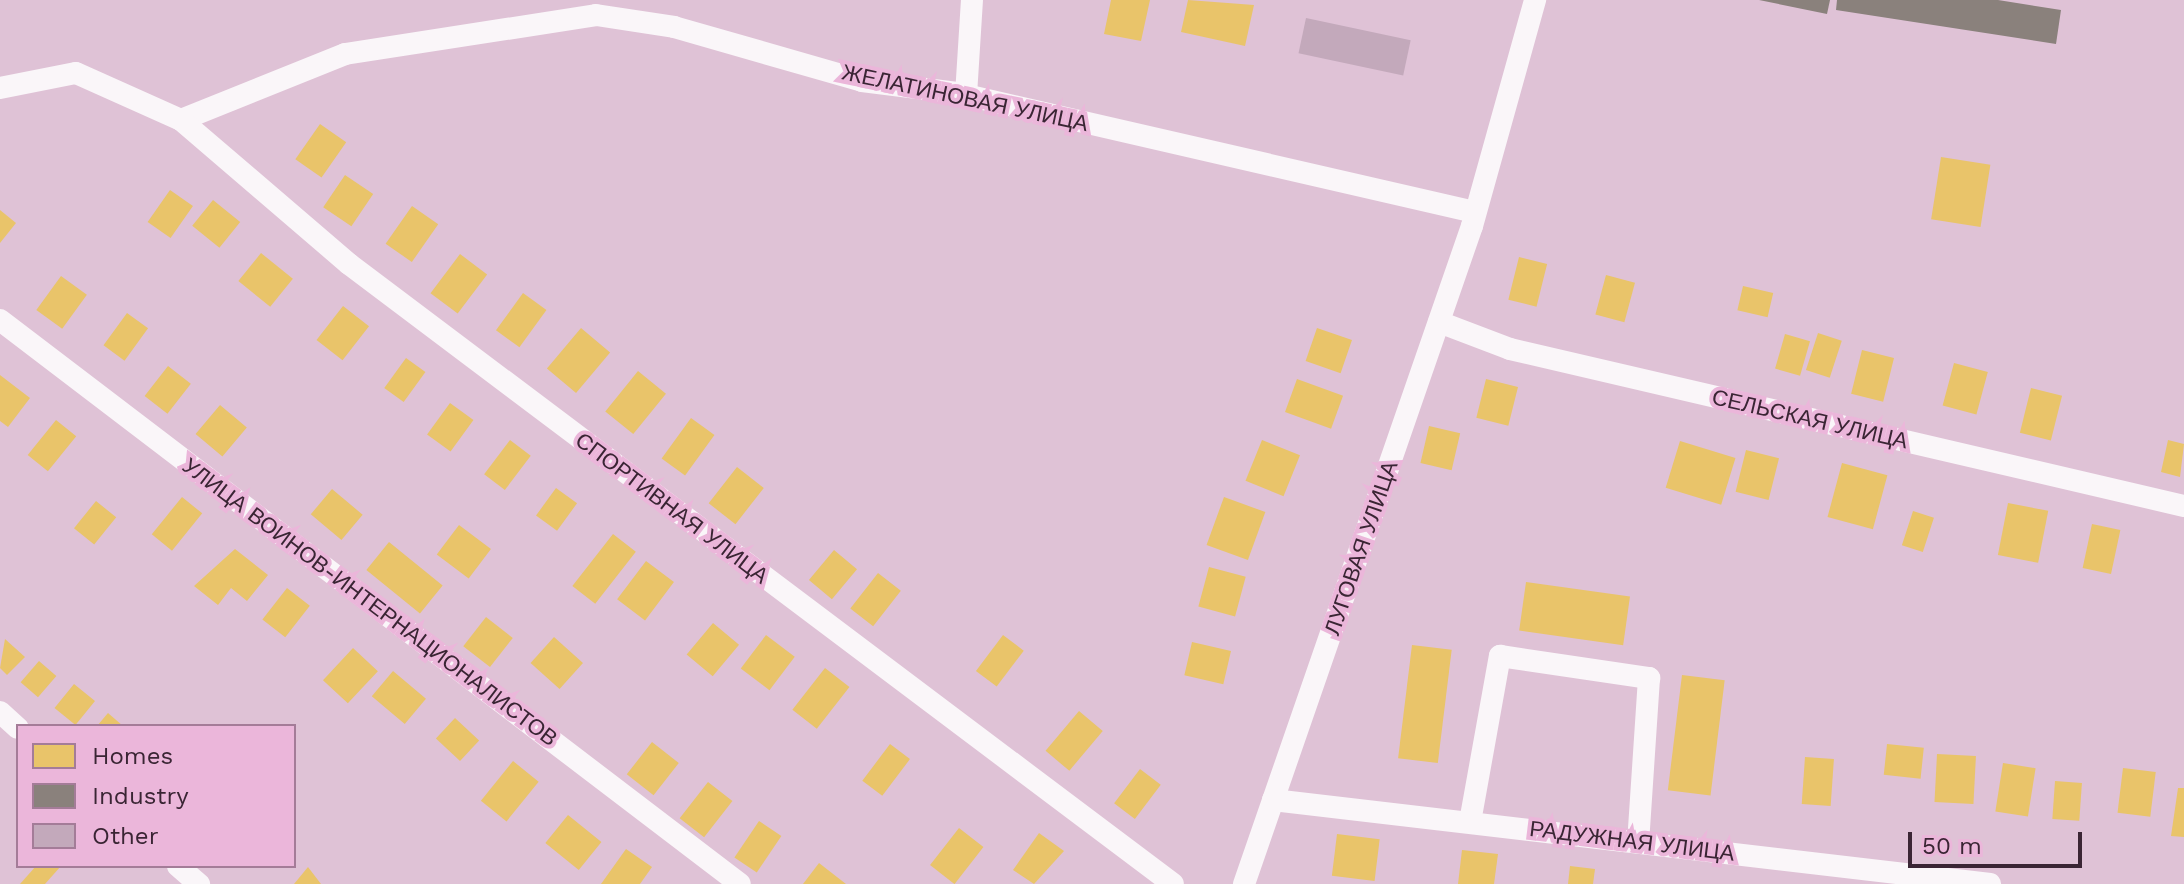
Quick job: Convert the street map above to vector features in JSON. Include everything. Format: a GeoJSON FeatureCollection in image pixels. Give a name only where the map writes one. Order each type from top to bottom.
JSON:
{"type":"FeatureCollection","features":[{"type":"Feature","properties":{"kind":"street"},"geometry":{"type":"LineString","coordinates":[[623,0],[653,24]]}},
{"type":"Feature","properties":{"kind":"street"},"geometry":{"type":"LineString","coordinates":[[966,95],[972,0]]}},
{"type":"Feature","properties":{"kind":"street","name":"ЛУГОВАЯ УЛИЦА"},"geometry":{"type":"LineString","coordinates":[[1244,884],[1439,322],[1475,212],[1535,0]]}},
{"type":"Feature","properties":{"kind":"street","name":"ЖЕЛАТИНОВАЯ УЛИЦА"},"geometry":{"type":"LineString","coordinates":[[181,120],[345,54],[596,15],[653,24],[862,81],[966,95],[1475,212]]}},
{"type":"Feature","properties":{"kind":"street"},"geometry":{"type":"LineString","coordinates":[[0,88],[76,73],[181,120]]}},
{"type":"Feature","properties":{"kind":"street","name":"СПОРТИВНАЯ УЛИЦА"},"geometry":{"type":"LineString","coordinates":[[181,120],[349,264],[1173,884]]}},
{"type":"Feature","properties":{"kind":"street","name":"УЛИЦА ВОИНОВ-ИНТЕРНАЦИОНАЛИСТОВ"},"geometry":{"type":"LineString","coordinates":[[0,320],[740,884]]}},
{"type":"Feature","properties":{"kind":"street","name":"СЕЛЬСКАЯ УЛИЦА"},"geometry":{"type":"LineString","coordinates":[[1439,322],[1510,349],[2184,506]]}},
{"type":"Feature","properties":{"kind":"street"},"geometry":{"type":"LineString","coordinates":[[1470,822],[1500,656],[1649,678],[1638,842]]}},
{"type":"Feature","properties":{"kind":"street"},"geometry":{"type":"LineString","coordinates":[[0,712],[16,726]]}},
{"type":"Feature","properties":{"kind":"street","name":"РАДУЖНАЯ УЛИЦА"},"geometry":{"type":"LineString","coordinates":[[1273,800],[1990,884]]}},
{"type":"Feature","properties":{"kind":"street"},"geometry":{"type":"LineString","coordinates":[[180,868],[199,884]]}},
{"type":"Feature","properties":{"kind":"building: Homes"},"geometry":{"type":"Polygon","coordinates":[[[1111,0],[1150,0],[1141,41],[1104,34],[1111,0]]]}},
{"type":"Feature","properties":{"kind":"building: Homes"},"geometry":{"type":"Polygon","coordinates":[[[1188,0],[1254,5],[1245,46],[1181,32],[1188,0]]]}},
{"type":"Feature","properties":{"kind":"building: Homes"},"geometry":{"type":"Polygon","coordinates":[[[320,124],[346,142],[322,178],[295,159],[320,124]]]}},
{"type":"Feature","properties":{"kind":"building: Homes"},"geometry":{"type":"Polygon","coordinates":[[[1941,157],[1990,165],[1981,227],[1931,219],[1941,157]]]}},
{"type":"Feature","properties":{"kind":"building: Homes"},"geometry":{"type":"Polygon","coordinates":[[[345,175],[373,194],[351,226],[323,207],[345,175]]]}},
{"type":"Feature","properties":{"kind":"building: Homes"},"geometry":{"type":"Polygon","coordinates":[[[170,190],[193,206],[171,238],[148,222],[170,190]]]}},
{"type":"Feature","properties":{"kind":"building: Homes"},"geometry":{"type":"Polygon","coordinates":[[[213,200],[240,222],[219,248],[192,226],[213,200]]]}},
{"type":"Feature","properties":{"kind":"building: Homes"},"geometry":{"type":"Polygon","coordinates":[[[412,206],[438,224],[412,262],[386,244],[412,206]]]}},
{"type":"Feature","properties":{"kind":"building: Homes"},"geometry":{"type":"Polygon","coordinates":[[[0,210],[16,223],[0,243],[0,210]]]}},
{"type":"Feature","properties":{"kind":"building: Homes"},"geometry":{"type":"Polygon","coordinates":[[[261,253],[293,279],[270,307],[238,281],[261,253]]]}},
{"type":"Feature","properties":{"kind":"building: Homes"},"geometry":{"type":"Polygon","coordinates":[[[460,254],[487,274],[458,314],[431,293],[460,254]]]}},
{"type":"Feature","properties":{"kind":"building: Homes"},"geometry":{"type":"Polygon","coordinates":[[[1519,257],[1547,264],[1536,307],[1508,300],[1519,257]]]}},
{"type":"Feature","properties":{"kind":"building: Homes"},"geometry":{"type":"Polygon","coordinates":[[[1606,275],[1635,283],[1624,322],[1595,315],[1606,275]]]}},
{"type":"Feature","properties":{"kind":"building: Homes"},"geometry":{"type":"Polygon","coordinates":[[[61,276],[87,295],[62,329],[36,310],[61,276]]]}},
{"type":"Feature","properties":{"kind":"building: Homes"},"geometry":{"type":"Polygon","coordinates":[[[1743,286],[1773,293],[1768,317],[1737,310],[1743,286]]]}},
{"type":"Feature","properties":{"kind":"building: Homes"},"geometry":{"type":"Polygon","coordinates":[[[523,293],[546,310],[519,347],[496,330],[523,293]]]}},
{"type":"Feature","properties":{"kind":"building: Homes"},"geometry":{"type":"Polygon","coordinates":[[[343,306],[369,326],[343,360],[317,340],[343,306]]]}},
{"type":"Feature","properties":{"kind":"building: Homes"},"geometry":{"type":"Polygon","coordinates":[[[127,313],[148,328],[125,361],[103,345],[127,313]]]}},
{"type":"Feature","properties":{"kind":"building: Homes"},"geometry":{"type":"Polygon","coordinates":[[[581,328],[610,352],[576,393],[547,369],[581,328]]]}},
{"type":"Feature","properties":{"kind":"building: Homes"},"geometry":{"type":"Polygon","coordinates":[[[1317,328],[1352,340],[1341,373],[1306,361],[1317,328]]]}},
{"type":"Feature","properties":{"kind":"building: Homes"},"geometry":{"type":"Polygon","coordinates":[[[1818,333],[1842,341],[1830,378],[1806,370],[1818,333]]]}},
{"type":"Feature","properties":{"kind":"building: Homes"},"geometry":{"type":"Polygon","coordinates":[[[1785,334],[1810,341],[1800,376],[1775,369],[1785,334]]]}},
{"type":"Feature","properties":{"kind":"building: Homes"},"geometry":{"type":"Polygon","coordinates":[[[1862,350],[1894,358],[1883,402],[1851,394],[1862,350]]]}},
{"type":"Feature","properties":{"kind":"building: Homes"},"geometry":{"type":"Polygon","coordinates":[[[406,358],[425,372],[404,402],[384,388],[406,358]]]}},
{"type":"Feature","properties":{"kind":"building: Homes"},"geometry":{"type":"Polygon","coordinates":[[[1954,363],[1988,372],[1976,415],[1943,406],[1954,363]]]}},
{"type":"Feature","properties":{"kind":"building: Homes"},"geometry":{"type":"Polygon","coordinates":[[[168,366],[191,384],[167,414],[145,396],[168,366]]]}},
{"type":"Feature","properties":{"kind":"building: Homes"},"geometry":{"type":"Polygon","coordinates":[[[638,371],[666,394],[633,434],[605,411],[638,371]]]}},
{"type":"Feature","properties":{"kind":"building: Homes"},"geometry":{"type":"Polygon","coordinates":[[[0,375],[30,398],[8,427],[0,421],[0,375]]]}},
{"type":"Feature","properties":{"kind":"building: Homes"},"geometry":{"type":"Polygon","coordinates":[[[1297,379],[1343,396],[1331,429],[1285,412],[1297,379]]]}},
{"type":"Feature","properties":{"kind":"building: Homes"},"geometry":{"type":"Polygon","coordinates":[[[1486,379],[1518,387],[1508,426],[1476,418],[1486,379]]]}},
{"type":"Feature","properties":{"kind":"building: Homes"},"geometry":{"type":"Polygon","coordinates":[[[2031,388],[2062,396],[2051,440],[2020,433],[2031,388]]]}},
{"type":"Feature","properties":{"kind":"building: Homes"},"geometry":{"type":"Polygon","coordinates":[[[450,403],[473,420],[451,452],[427,435],[450,403]]]}},
{"type":"Feature","properties":{"kind":"building: Homes"},"geometry":{"type":"Polygon","coordinates":[[[220,405],[247,427],[222,457],[196,434],[220,405]]]}},
{"type":"Feature","properties":{"kind":"building: Homes"},"geometry":{"type":"Polygon","coordinates":[[[691,418],[714,435],[685,475],[662,458],[691,418]]]}},
{"type":"Feature","properties":{"kind":"building: Homes"},"geometry":{"type":"Polygon","coordinates":[[[56,420],[76,436],[48,471],[28,455],[56,420]]]}},
{"type":"Feature","properties":{"kind":"building: Homes"},"geometry":{"type":"Polygon","coordinates":[[[1429,426],[1460,433],[1452,470],[1420,463],[1429,426]]]}},
{"type":"Feature","properties":{"kind":"building: Homes"},"geometry":{"type":"Polygon","coordinates":[[[510,440],[531,456],[505,490],[484,474],[510,440]]]}},
{"type":"Feature","properties":{"kind":"building: Homes"},"geometry":{"type":"Polygon","coordinates":[[[1262,440],[1300,455],[1284,496],[1246,481],[1262,440]]]}},
{"type":"Feature","properties":{"kind":"building: Homes"},"geometry":{"type":"Polygon","coordinates":[[[2168,440],[2184,444],[2180,477],[2161,472],[2168,440]]]}},
{"type":"Feature","properties":{"kind":"building: Homes"},"geometry":{"type":"Polygon","coordinates":[[[1680,441],[1735,458],[1721,505],[1666,488],[1680,441]]]}},
{"type":"Feature","properties":{"kind":"building: Homes"},"geometry":{"type":"Polygon","coordinates":[[[1746,450],[1779,458],[1769,500],[1736,492],[1746,450]]]}},
{"type":"Feature","properties":{"kind":"building: Homes"},"geometry":{"type":"Polygon","coordinates":[[[1842,463],[1887,475],[1873,529],[1828,517],[1842,463]]]}},
{"type":"Feature","properties":{"kind":"building: Homes"},"geometry":{"type":"Polygon","coordinates":[[[737,467],[764,488],[735,524],[709,503],[737,467]]]}},
{"type":"Feature","properties":{"kind":"building: Homes"},"geometry":{"type":"Polygon","coordinates":[[[556,488],[577,503],[557,531],[536,516],[556,488]]]}},
{"type":"Feature","properties":{"kind":"building: Homes"},"geometry":{"type":"Polygon","coordinates":[[[332,489],[363,515],[341,540],[311,514],[332,489]]]}},
{"type":"Feature","properties":{"kind":"building: Homes"},"geometry":{"type":"Polygon","coordinates":[[[182,497],[202,513],[172,551],[152,534],[182,497]]]}},
{"type":"Feature","properties":{"kind":"building: Homes"},"geometry":{"type":"Polygon","coordinates":[[[1224,497],[1265,512],[1248,560],[1207,545],[1224,497]]]}},
{"type":"Feature","properties":{"kind":"building: Homes"},"geometry":{"type":"Polygon","coordinates":[[[96,501],[116,517],[94,545],[74,528],[96,501]]]}},
{"type":"Feature","properties":{"kind":"building: Homes"},"geometry":{"type":"Polygon","coordinates":[[[2008,503],[2048,511],[2038,563],[1998,555],[2008,503]]]}},
{"type":"Feature","properties":{"kind":"building: Homes"},"geometry":{"type":"Polygon","coordinates":[[[1913,511],[1934,518],[1923,552],[1902,545],[1913,511]]]}},
{"type":"Feature","properties":{"kind":"building: Homes"},"geometry":{"type":"Polygon","coordinates":[[[2092,524],[2120,530],[2111,574],[2083,568],[2092,524]]]}},
{"type":"Feature","properties":{"kind":"building: Homes"},"geometry":{"type":"Polygon","coordinates":[[[459,525],[491,549],[469,579],[437,555],[459,525]]]}},
{"type":"Feature","properties":{"kind":"building: Homes"},"geometry":{"type":"Polygon","coordinates":[[[613,534],[636,552],[595,604],[572,586],[613,534]]]}},
{"type":"Feature","properties":{"kind":"building: Homes"},"geometry":{"type":"Polygon","coordinates":[[[389,542],[443,585],[420,613],[366,570],[389,542]]]}},
{"type":"Feature","properties":{"kind":"building: Homes"},"geometry":{"type":"Polygon","coordinates":[[[235,549],[268,575],[247,601],[231,588],[218,605],[194,586],[235,549]]]}},
{"type":"Feature","properties":{"kind":"building: Homes"},"geometry":{"type":"Polygon","coordinates":[[[834,550],[857,569],[832,599],[809,580],[834,550]]]}},
{"type":"Feature","properties":{"kind":"building: Homes"},"geometry":{"type":"Polygon","coordinates":[[[646,561],[674,582],[645,620],[617,599],[646,561]]]}},
{"type":"Feature","properties":{"kind":"building: Homes"},"geometry":{"type":"Polygon","coordinates":[[[1209,567],[1246,577],[1235,616],[1198,607],[1209,567]]]}},
{"type":"Feature","properties":{"kind":"building: Homes"},"geometry":{"type":"Polygon","coordinates":[[[878,573],[901,591],[873,626],[850,608],[878,573]]]}},
{"type":"Feature","properties":{"kind":"building: Homes"},"geometry":{"type":"Polygon","coordinates":[[[1526,582],[1630,597],[1623,645],[1519,631],[1526,582]]]}},
{"type":"Feature","properties":{"kind":"building: Homes"},"geometry":{"type":"Polygon","coordinates":[[[287,588],[310,606],[285,637],[262,620],[287,588]]]}},
{"type":"Feature","properties":{"kind":"building: Homes"},"geometry":{"type":"Polygon","coordinates":[[[486,617],[513,638],[490,667],[463,646],[486,617]]]}},
{"type":"Feature","properties":{"kind":"building: Homes"},"geometry":{"type":"Polygon","coordinates":[[[713,623],[739,645],[713,676],[687,654],[713,623]]]}},
{"type":"Feature","properties":{"kind":"building: Homes"},"geometry":{"type":"Polygon","coordinates":[[[766,635],[795,657],[769,690],[741,669],[766,635]]]}},
{"type":"Feature","properties":{"kind":"building: Homes"},"geometry":{"type":"Polygon","coordinates":[[[1003,635],[1024,651],[997,687],[976,671],[1003,635]]]}},
{"type":"Feature","properties":{"kind":"building: Homes"},"geometry":{"type":"Polygon","coordinates":[[[554,637],[583,663],[560,689],[531,663],[554,637]]]}},
{"type":"Feature","properties":{"kind":"building: Homes"},"geometry":{"type":"Polygon","coordinates":[[[5,639],[25,657],[7,675],[0,668],[5,639]]]}},
{"type":"Feature","properties":{"kind":"building: Homes"},"geometry":{"type":"Polygon","coordinates":[[[1192,642],[1231,651],[1223,684],[1184,675],[1192,642]]]}},
{"type":"Feature","properties":{"kind":"building: Homes"},"geometry":{"type":"Polygon","coordinates":[[[1412,645],[1452,650],[1438,763],[1398,758],[1412,645]]]}},
{"type":"Feature","properties":{"kind":"building: Homes"},"geometry":{"type":"Polygon","coordinates":[[[353,648],[378,671],[348,703],[323,680],[353,648]]]}},
{"type":"Feature","properties":{"kind":"building: Homes"},"geometry":{"type":"Polygon","coordinates":[[[39,661],[56,676],[38,697],[21,682],[39,661]]]}},
{"type":"Feature","properties":{"kind":"building: Homes"},"geometry":{"type":"Polygon","coordinates":[[[825,668],[849,687],[817,729],[792,710],[825,668]]]}},
{"type":"Feature","properties":{"kind":"building: Homes"},"geometry":{"type":"Polygon","coordinates":[[[393,671],[426,699],[405,724],[372,696],[393,671]]]}},
{"type":"Feature","properties":{"kind":"building: Homes"},"geometry":{"type":"Polygon","coordinates":[[[1682,675],[1725,680],[1711,795],[1668,790],[1682,675]]]}},
{"type":"Feature","properties":{"kind":"building: Homes"},"geometry":{"type":"Polygon","coordinates":[[[74,684],[95,701],[74,724],[54,708],[74,684]]]}},
{"type":"Feature","properties":{"kind":"building: Homes"},"geometry":{"type":"Polygon","coordinates":[[[1079,711],[1103,731],[1069,771],[1046,751],[1079,711]]]}},
{"type":"Feature","properties":{"kind":"building: Homes"},"geometry":{"type":"Polygon","coordinates":[[[108,713],[121,724],[99,724],[108,713]]]}},
{"type":"Feature","properties":{"kind":"building: Homes"},"geometry":{"type":"Polygon","coordinates":[[[455,718],[479,741],[460,761],[436,738],[455,718]]]}},
{"type":"Feature","properties":{"kind":"building: Homes"},"geometry":{"type":"Polygon","coordinates":[[[652,742],[679,763],[654,795],[627,774],[652,742]]]}},
{"type":"Feature","properties":{"kind":"building: Homes"},"geometry":{"type":"Polygon","coordinates":[[[890,744],[910,759],[882,796],[862,781],[890,744]]]}},
{"type":"Feature","properties":{"kind":"building: Homes"},"geometry":{"type":"Polygon","coordinates":[[[1887,744],[1924,748],[1921,779],[1884,775],[1887,744]]]}},
{"type":"Feature","properties":{"kind":"building: Homes"},"geometry":{"type":"Polygon","coordinates":[[[1937,754],[1976,756],[1973,804],[1934,802],[1937,754]]]}},
{"type":"Feature","properties":{"kind":"building: Homes"},"geometry":{"type":"Polygon","coordinates":[[[1805,757],[1834,759],[1831,806],[1802,804],[1805,757]]]}},
{"type":"Feature","properties":{"kind":"building: Homes"},"geometry":{"type":"Polygon","coordinates":[[[513,761],[539,782],[507,821],[481,801],[513,761]]]}},
{"type":"Feature","properties":{"kind":"building: Homes"},"geometry":{"type":"Polygon","coordinates":[[[2003,763],[2036,768],[2028,817],[1995,811],[2003,763]]]}},
{"type":"Feature","properties":{"kind":"building: Homes"},"geometry":{"type":"Polygon","coordinates":[[[2123,768],[2156,772],[2150,817],[2118,813],[2123,768]]]}},
{"type":"Feature","properties":{"kind":"building: Homes"},"geometry":{"type":"Polygon","coordinates":[[[1140,769],[1161,785],[1135,819],[1114,803],[1140,769]]]}},
{"type":"Feature","properties":{"kind":"building: Homes"},"geometry":{"type":"Polygon","coordinates":[[[2055,781],[2082,783],[2079,821],[2052,819],[2055,781]]]}},
{"type":"Feature","properties":{"kind":"building: Homes"},"geometry":{"type":"Polygon","coordinates":[[[708,782],[732,801],[704,837],[680,818],[708,782]]]}},
{"type":"Feature","properties":{"kind":"building: Homes"},"geometry":{"type":"Polygon","coordinates":[[[2178,788],[2184,788],[2184,837],[2171,836],[2178,788]]]}},
{"type":"Feature","properties":{"kind":"building: Homes"},"geometry":{"type":"Polygon","coordinates":[[[568,815],[601,842],[579,870],[545,843],[568,815]]]}},
{"type":"Feature","properties":{"kind":"building: Homes"},"geometry":{"type":"Polygon","coordinates":[[[759,821],[781,836],[757,873],[734,857],[759,821]]]}},
{"type":"Feature","properties":{"kind":"building: Homes"},"geometry":{"type":"Polygon","coordinates":[[[959,828],[983,847],[955,884],[930,865],[959,828]]]}},
{"type":"Feature","properties":{"kind":"building: Homes"},"geometry":{"type":"Polygon","coordinates":[[[1039,833],[1064,851],[1034,884],[1013,870],[1039,833]]]}},
{"type":"Feature","properties":{"kind":"building: Homes"},"geometry":{"type":"Polygon","coordinates":[[[1337,834],[1380,839],[1375,881],[1332,876],[1337,834]]]}},
{"type":"Feature","properties":{"kind":"building: Homes"},"geometry":{"type":"Polygon","coordinates":[[[626,849],[652,867],[640,884],[601,884],[626,849]]]}},
{"type":"Feature","properties":{"kind":"building: Homes"},"geometry":{"type":"Polygon","coordinates":[[[1462,850],[1498,854],[1494,884],[1458,884],[1462,850]]]}},
{"type":"Feature","properties":{"kind":"building: Homes"},"geometry":{"type":"Polygon","coordinates":[[[819,863],[846,884],[803,884],[819,863]]]}},
{"type":"Feature","properties":{"kind":"building: Homes"},"geometry":{"type":"Polygon","coordinates":[[[1570,866],[1595,869],[1593,884],[1568,884],[1570,866]]]}},
{"type":"Feature","properties":{"kind":"building: Homes"},"geometry":{"type":"Polygon","coordinates":[[[308,867],[321,884],[294,884],[308,867]]]}},
{"type":"Feature","properties":{"kind":"building: Homes"},"geometry":{"type":"Polygon","coordinates":[[[34,868],[59,868],[45,884],[20,884],[34,868]]]}},
{"type":"Feature","properties":{"kind":"building: Industry"},"geometry":{"type":"Polygon","coordinates":[[[1759,0],[1830,0],[1827,14],[1759,0]]]}},
{"type":"Feature","properties":{"kind":"building: Industry"},"geometry":{"type":"Polygon","coordinates":[[[1837,0],[1998,0],[2061,10],[2056,44],[1836,10],[1837,0]]]}},
{"type":"Feature","properties":{"kind":"building: Other"},"geometry":{"type":"Polygon","coordinates":[[[1306,18],[1411,40],[1403,75],[1299,53],[1306,18]]]}}]}
